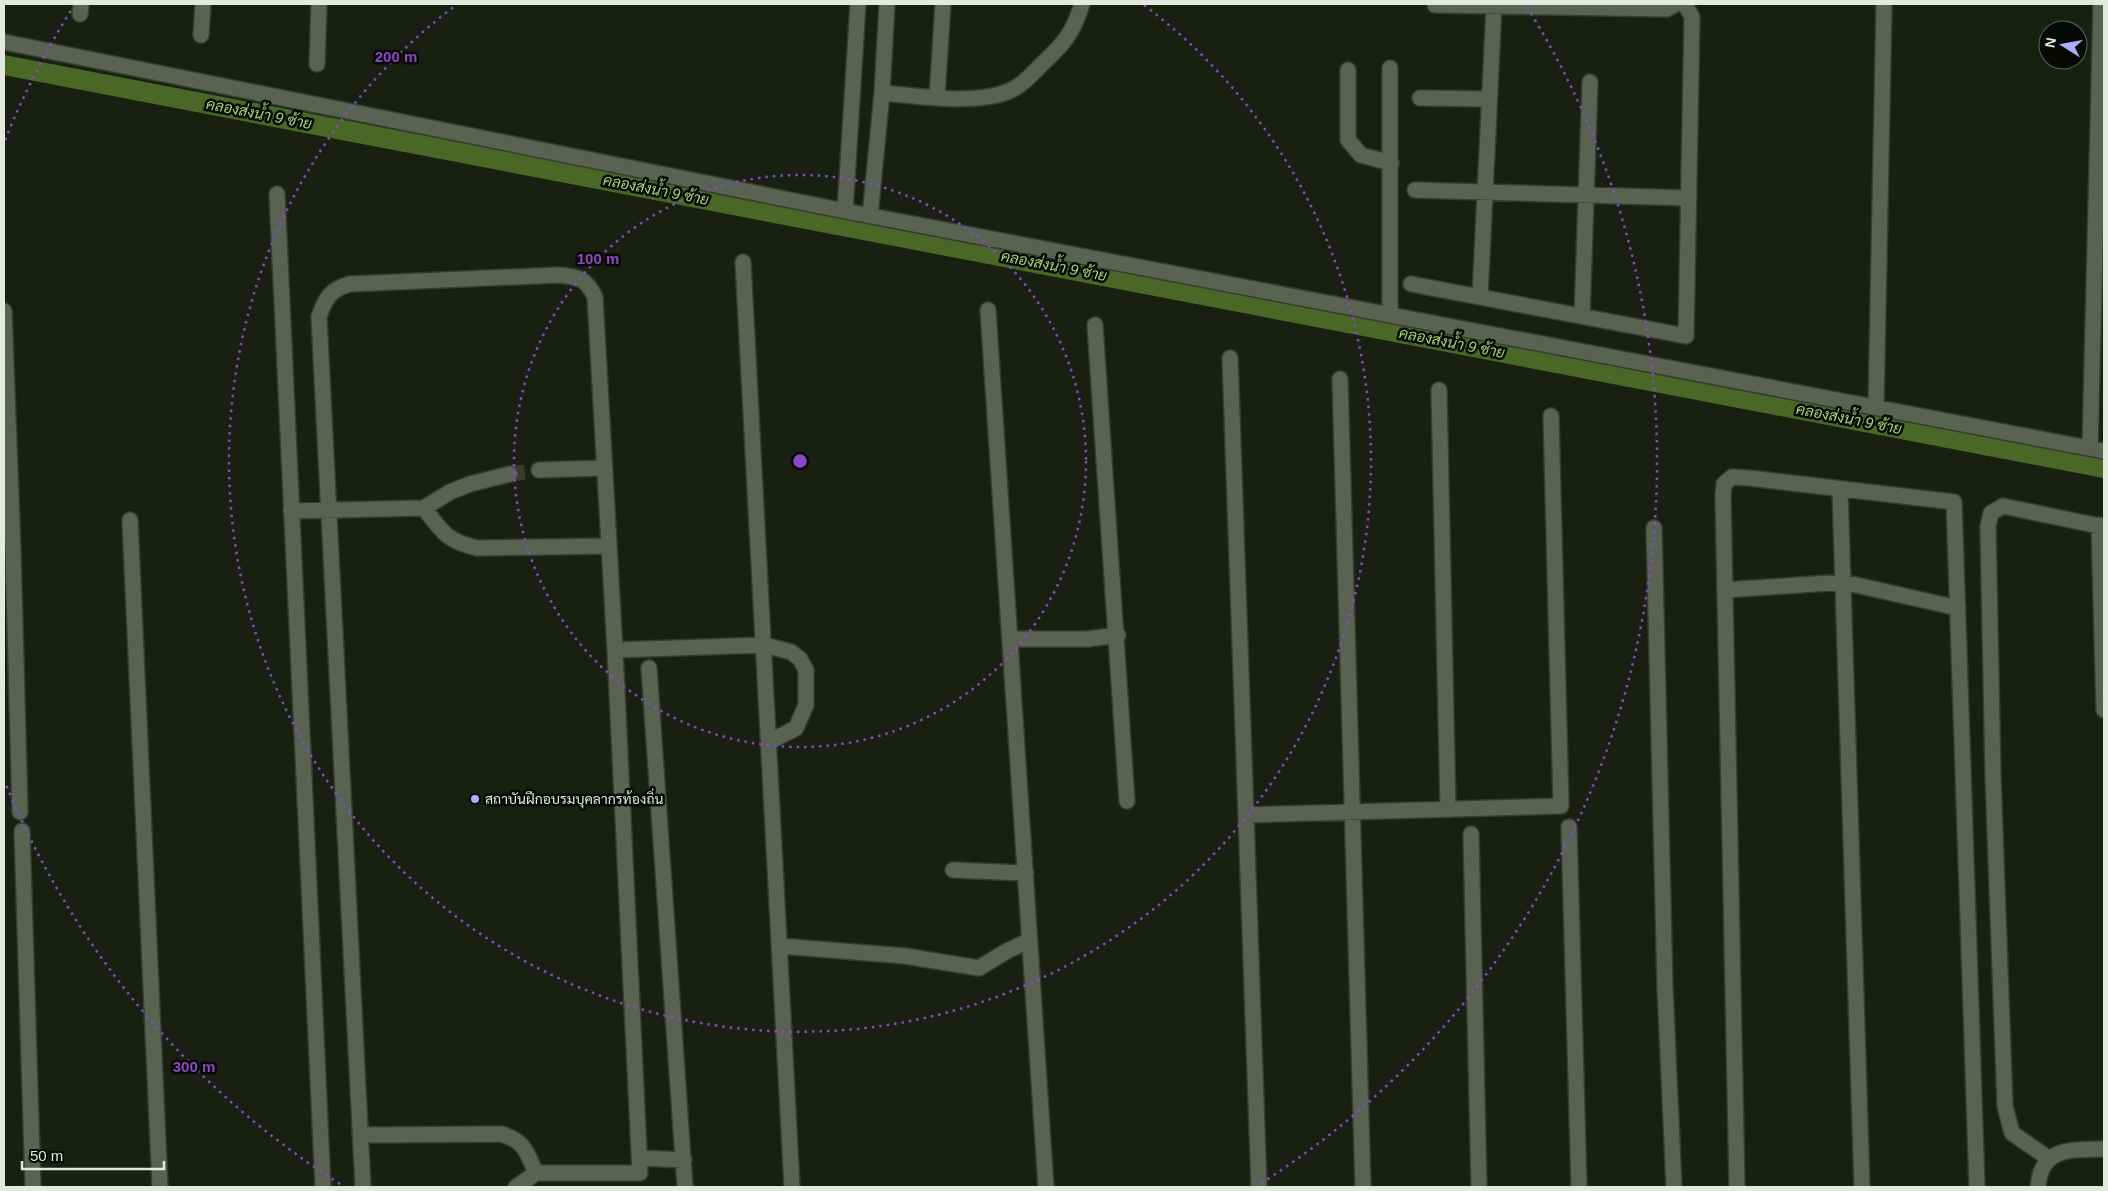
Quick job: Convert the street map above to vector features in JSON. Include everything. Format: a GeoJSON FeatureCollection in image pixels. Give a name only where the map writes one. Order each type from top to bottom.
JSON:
{"type":"FeatureCollection","features":[{"type":"Feature","properties":{"kind":"street"},"geometry":{"type":"LineString","coordinates":[[201,35],[203,4]]}},
{"type":"Feature","properties":{"kind":"street"},"geometry":{"type":"LineString","coordinates":[[317,64],[319,4]]}},
{"type":"Feature","properties":{"kind":"street"},"geometry":{"type":"LineString","coordinates":[[845,211],[858,4]]}},
{"type":"Feature","properties":{"kind":"street"},"geometry":{"type":"LineString","coordinates":[[870,216],[882,93],[887,4]]}},
{"type":"Feature","properties":{"kind":"street"},"geometry":{"type":"LineString","coordinates":[[937,97],[943,4]]}},
{"type":"Feature","properties":{"kind":"street"},"geometry":{"type":"LineString","coordinates":[[882,93],[937,97],[988,97],[1009,92],[1032,73],[1070,36],[1082,4]]}},
{"type":"Feature","properties":{"kind":"street"},"geometry":{"type":"LineString","coordinates":[[1435,5],[1549,5],[1667,10],[1676,4]]}},
{"type":"Feature","properties":{"kind":"street"},"geometry":{"type":"LineString","coordinates":[[1411,284],[1686,336],[1692,17],[1685,4]]}},
{"type":"Feature","properties":{"kind":"street"},"geometry":{"type":"LineString","coordinates":[[1876,407],[1884,4]]}},
{"type":"Feature","properties":{"kind":"street"},"geometry":{"type":"LineString","coordinates":[[4,42],[870,216],[2097,449],[2101,4]]}},
{"type":"Feature","properties":{"kind":"street"},"geometry":{"type":"LineString","coordinates":[[1480,297],[1494,6]]}},
{"type":"Feature","properties":{"kind":"street"},"geometry":{"type":"LineString","coordinates":[[1390,68],[1390,316]]}},
{"type":"Feature","properties":{"kind":"street"},"geometry":{"type":"LineString","coordinates":[[1348,70],[1348,140],[1361,155],[1390,163]]}},
{"type":"Feature","properties":{"kind":"street"},"geometry":{"type":"LineString","coordinates":[[1582,316],[1590,82]]}},
{"type":"Feature","properties":{"kind":"street"},"geometry":{"type":"LineString","coordinates":[[1420,98],[1489,99]]}},
{"type":"Feature","properties":{"kind":"street"},"geometry":{"type":"LineString","coordinates":[[1415,190],[1689,198]]}},
{"type":"Feature","properties":{"kind":"street"},"geometry":{"type":"LineString","coordinates":[[277,194],[323,1187]]}},
{"type":"Feature","properties":{"kind":"street"},"geometry":{"type":"LineString","coordinates":[[743,262],[770,742],[792,1187]]}},
{"type":"Feature","properties":{"kind":"street"},"geometry":{"type":"LineString","coordinates":[[363,1187],[320,317],[324,300],[336,287],[350,284],[560,275],[578,277],[589,285],[595,297],[615,650],[640,1173]]}},
{"type":"Feature","properties":{"kind":"street"},"geometry":{"type":"LineString","coordinates":[[988,310],[1046,1187]]}},
{"type":"Feature","properties":{"kind":"street"},"geometry":{"type":"LineString","coordinates":[[4,311],[8,550],[20,812]]}},
{"type":"Feature","properties":{"kind":"street"},"geometry":{"type":"LineString","coordinates":[[1095,325],[1118,635],[1128,801]]}},
{"type":"Feature","properties":{"kind":"street"},"geometry":{"type":"LineString","coordinates":[[1230,358],[1259,1187]]}},
{"type":"Feature","properties":{"kind":"street"},"geometry":{"type":"LineString","coordinates":[[1340,379],[1363,1187]]}},
{"type":"Feature","properties":{"kind":"street"},"geometry":{"type":"LineString","coordinates":[[1440,390],[1448,810]]}},
{"type":"Feature","properties":{"kind":"street"},"geometry":{"type":"LineString","coordinates":[[1246,815],[1561,806],[1551,416]]}},
{"type":"Feature","properties":{"kind":"street"},"geometry":{"type":"LineString","coordinates":[[540,470],[604,468]]}},
{"type":"Feature","properties":{"kind":"street"},"geometry":{"type":"LineString","coordinates":[[291,511],[424,508],[450,492],[470,484],[510,474]]}},
{"type":"Feature","properties":{"kind":"street"},"geometry":{"type":"LineString","coordinates":[[1737,1187],[1724,484],[1732,478],[1749,478],[1954,502],[1977,1187]]}},
{"type":"Feature","properties":{"kind":"street"},"geometry":{"type":"LineString","coordinates":[[1840,490],[1862,1187]]}},
{"type":"Feature","properties":{"kind":"street"},"geometry":{"type":"LineString","coordinates":[[2048,1158],[2012,1133],[2005,1106],[1993,776],[1988,526],[1991,513],[2003,506],[2102,526],[2104,710]]}},
{"type":"Feature","properties":{"kind":"street"},"geometry":{"type":"LineString","coordinates":[[424,508],[443,534],[458,543],[477,548],[609,546]]}},
{"type":"Feature","properties":{"kind":"street"},"geometry":{"type":"LineString","coordinates":[[130,520],[160,1187]]}},
{"type":"Feature","properties":{"kind":"street"},"geometry":{"type":"LineString","coordinates":[[1654,528],[1665,987],[1674,1187]]}},
{"type":"Feature","properties":{"kind":"street"},"geometry":{"type":"LineString","coordinates":[[1725,590],[1843,582],[1958,608]]}},
{"type":"Feature","properties":{"kind":"street"},"geometry":{"type":"LineString","coordinates":[[1010,639],[1079,639],[1118,635]]}},
{"type":"Feature","properties":{"kind":"street"},"geometry":{"type":"LineString","coordinates":[[615,650],[764,645],[791,652],[800,659],[806,670],[806,705],[796,728],[770,742]]}},
{"type":"Feature","properties":{"kind":"street"},"geometry":{"type":"LineString","coordinates":[[649,668],[685,1187]]}},
{"type":"Feature","properties":{"kind":"street"},"geometry":{"type":"LineString","coordinates":[[1568,827],[1579,1187]]}},
{"type":"Feature","properties":{"kind":"street"},"geometry":{"type":"LineString","coordinates":[[22,831],[33,1187]]}},
{"type":"Feature","properties":{"kind":"street"},"geometry":{"type":"LineString","coordinates":[[1471,834],[1479,1187]]}},
{"type":"Feature","properties":{"kind":"street"},"geometry":{"type":"LineString","coordinates":[[953,870],[1026,873]]}},
{"type":"Feature","properties":{"kind":"street"},"geometry":{"type":"LineString","coordinates":[[780,946],[905,956],[978,968],[1030,940]]}},
{"type":"Feature","properties":{"kind":"street"},"geometry":{"type":"LineString","coordinates":[[360,1134],[501,1134],[517,1139],[524,1147],[536,1173]]}},
{"type":"Feature","properties":{"kind":"street"},"geometry":{"type":"LineString","coordinates":[[2038,1187],[2041,1170],[2048,1158],[2066,1151],[2104,1149]]}},
{"type":"Feature","properties":{"kind":"street"},"geometry":{"type":"LineString","coordinates":[[516,1187],[536,1173],[640,1173],[684,1160]]}},
{"type":"Feature","properties":{"kind":"waterway","name":"คลองส่งน้ำ 9 ซ้าย"},"geometry":{"type":"LineString","coordinates":[[4,65],[2104,468]]}},
{"type":"Feature","properties":{"kind":"tunnel"},"geometry":{"type":"LineString","coordinates":[[510,474],[539,470]]}},
{"type":"Feature","properties":{"kind":"place","name":"สถาบันฝึกอบรมบุคลากรท้องถิ่น"},"geometry":{"type":"Point","coordinates":[475,799]}}]}
